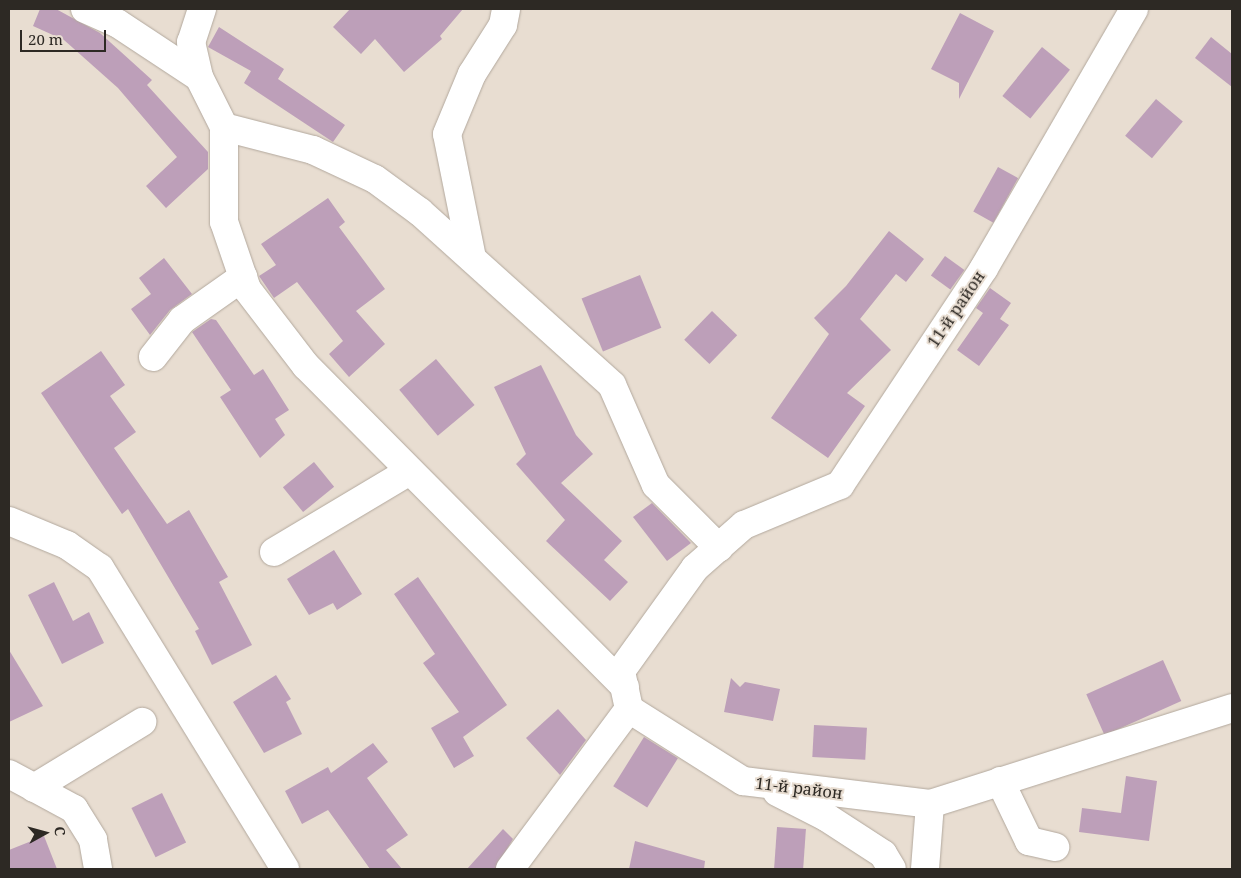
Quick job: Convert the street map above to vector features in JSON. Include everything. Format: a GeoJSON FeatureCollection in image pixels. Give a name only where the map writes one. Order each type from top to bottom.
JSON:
{"type":"FeatureCollection","features":[{"type":"Feature","properties":{"kind":"street"},"geometry":{"type":"LineString","coordinates":[[85,9],[117,23],[199,77]]}},
{"type":"Feature","properties":{"kind":"street"},"geometry":{"type":"LineString","coordinates":[[202,9],[191,42],[199,77],[224,127],[313,150],[375,179],[472,258],[612,385],[656,484],[719,548]]}},
{"type":"Feature","properties":{"kind":"street"},"geometry":{"type":"LineString","coordinates":[[472,258],[447,134],[472,74],[503,25],[506,9]]}},
{"type":"Feature","properties":{"kind":"street","name":"11-й район"},"geometry":{"type":"LineString","coordinates":[[627,698],[621,671],[696,568],[744,525],[840,485],[984,268],[1134,9]]}},
{"type":"Feature","properties":{"kind":"street","name":"11-й район"},"geometry":{"type":"LineString","coordinates":[[224,127],[224,222],[247,290],[306,366],[410,471],[627,698],[744,781],[930,804],[1232,708]]}},
{"type":"Feature","properties":{"kind":"street"},"geometry":{"type":"LineString","coordinates":[[153,357],[182,320],[243,277]]}},
{"type":"Feature","properties":{"kind":"street"},"geometry":{"type":"LineString","coordinates":[[274,552],[410,471]]}},
{"type":"Feature","properties":{"kind":"street"},"geometry":{"type":"LineString","coordinates":[[9,521],[67,545],[100,568],[285,869]]}},
{"type":"Feature","properties":{"kind":"street"},"geometry":{"type":"LineString","coordinates":[[510,869],[627,698]]}},
{"type":"Feature","properties":{"kind":"street"},"geometry":{"type":"LineString","coordinates":[[34,788],[142,722]]}},
{"type":"Feature","properties":{"kind":"street"},"geometry":{"type":"LineString","coordinates":[[9,774],[74,809],[93,840],[98,869]]}},
{"type":"Feature","properties":{"kind":"street"},"geometry":{"type":"LineString","coordinates":[[1000,782],[1029,841],[1055,846]]}},
{"type":"Feature","properties":{"kind":"street"},"geometry":{"type":"LineString","coordinates":[[760,783],[834,823],[883,854],[892,869]]}},
{"type":"Feature","properties":{"kind":"street"},"geometry":{"type":"LineString","coordinates":[[925,869],[930,804]]}},
{"type":"Feature","properties":{"kind":"building"},"geometry":{"type":"Polygon","coordinates":[[[40,9],[56,9],[100,33],[152,80],[147,85],[208,152],[208,169],[166,208],[146,186],[177,157],[118,88],[64,40],[33,26],[40,9]]]}},
{"type":"Feature","properties":{"kind":"building"},"geometry":{"type":"Polygon","coordinates":[[[350,9],[463,9],[440,36],[442,39],[404,72],[375,39],[361,54],[333,27],[350,9]]]}},
{"type":"Feature","properties":{"kind":"building"},"geometry":{"type":"Polygon","coordinates":[[[960,13],[994,31],[959,99],[959,83],[931,69],[960,13]]]}},
{"type":"Feature","properties":{"kind":"building"},"geometry":{"type":"Polygon","coordinates":[[[219,27],[284,69],[278,79],[345,125],[333,142],[244,83],[251,71],[208,47],[219,27]]]}},
{"type":"Feature","properties":{"kind":"building"},"geometry":{"type":"Polygon","coordinates":[[[1211,37],[1232,54],[1232,87],[1195,58],[1211,37]]]}},
{"type":"Feature","properties":{"kind":"building"},"geometry":{"type":"Polygon","coordinates":[[[1042,47],[1070,70],[1030,119],[1002,96],[1042,47]]]}},
{"type":"Feature","properties":{"kind":"building"},"geometry":{"type":"Polygon","coordinates":[[[1156,99],[1183,121],[1152,158],[1125,136],[1156,99]]]}},
{"type":"Feature","properties":{"kind":"building"},"geometry":{"type":"Polygon","coordinates":[[[998,167],[1018,178],[993,223],[973,212],[998,167]]]}},
{"type":"Feature","properties":{"kind":"building"},"geometry":{"type":"Polygon","coordinates":[[[328,198],[345,222],[339,227],[385,289],[356,311],[385,344],[349,377],[329,354],[343,341],[297,282],[274,298],[259,276],[276,265],[261,244],[328,198]]]}},
{"type":"Feature","properties":{"kind":"building"},"geometry":{"type":"Polygon","coordinates":[[[889,231],[924,259],[906,282],[896,274],[860,319],[891,350],[847,393],[865,406],[828,458],[771,418],[829,334],[814,318],[846,286],[889,231]]]}},
{"type":"Feature","properties":{"kind":"building"},"geometry":{"type":"Polygon","coordinates":[[[945,256],[964,270],[950,290],[931,275],[945,256]]]}},
{"type":"Feature","properties":{"kind":"building"},"geometry":{"type":"Polygon","coordinates":[[[164,258],[192,294],[170,310],[150,335],[131,309],[151,294],[139,278],[164,258]]]}},
{"type":"Feature","properties":{"kind":"building"},"geometry":{"type":"Polygon","coordinates":[[[640,275],[661,328],[603,351],[582,299],[640,275]]]}},
{"type":"Feature","properties":{"kind":"building"},"geometry":{"type":"Polygon","coordinates":[[[990,288],[1011,303],[1000,319],[1009,325],[979,366],[957,350],[983,313],[976,308],[990,288]]]}},
{"type":"Feature","properties":{"kind":"building"},"geometry":{"type":"Polygon","coordinates":[[[712,311],[737,335],[709,364],[684,340],[712,311]]]}},
{"type":"Feature","properties":{"kind":"building"},"geometry":{"type":"Polygon","coordinates":[[[211,319],[216,320],[254,375],[263,369],[289,410],[275,419],[285,435],[260,458],[220,397],[231,390],[192,332],[211,319]]]}},
{"type":"Feature","properties":{"kind":"building"},"geometry":{"type":"Polygon","coordinates":[[[101,351],[125,385],[110,396],[136,432],[114,448],[167,524],[189,510],[228,577],[219,582],[252,645],[212,665],[195,631],[199,629],[128,509],[122,514],[41,393],[101,351]]]}},
{"type":"Feature","properties":{"kind":"building"},"geometry":{"type":"Polygon","coordinates":[[[436,359],[475,405],[438,436],[399,390],[436,359]]]}},
{"type":"Feature","properties":{"kind":"building"},"geometry":{"type":"Polygon","coordinates":[[[541,365],[576,435],[593,454],[561,483],[622,541],[604,560],[628,582],[610,601],[546,541],[565,520],[516,464],[526,454],[494,387],[541,365]]]}},
{"type":"Feature","properties":{"kind":"building"},"geometry":{"type":"Polygon","coordinates":[[[314,462],[334,487],[303,512],[283,487],[314,462]]]}},
{"type":"Feature","properties":{"kind":"building"},"geometry":{"type":"Polygon","coordinates":[[[652,503],[691,543],[667,561],[633,517],[652,503]]]}},
{"type":"Feature","properties":{"kind":"building"},"geometry":{"type":"Polygon","coordinates":[[[334,550],[362,594],[337,610],[333,603],[309,615],[287,579],[334,550]]]}},
{"type":"Feature","properties":{"kind":"building"},"geometry":{"type":"Polygon","coordinates":[[[418,577],[507,705],[463,737],[474,756],[454,768],[431,728],[459,712],[423,663],[435,654],[394,594],[418,577]]]}},
{"type":"Feature","properties":{"kind":"building"},"geometry":{"type":"Polygon","coordinates":[[[54,582],[73,621],[89,612],[104,643],[62,664],[28,595],[54,582]]]}},
{"type":"Feature","properties":{"kind":"building"},"geometry":{"type":"Polygon","coordinates":[[[9,650],[43,706],[9,722],[9,650]]]}},
{"type":"Feature","properties":{"kind":"building"},"geometry":{"type":"Polygon","coordinates":[[[1163,660],[1181,701],[1105,735],[1086,694],[1163,660]]]}},
{"type":"Feature","properties":{"kind":"building"},"geometry":{"type":"Polygon","coordinates":[[[276,675],[291,699],[286,702],[302,734],[264,753],[233,702],[276,675]]]}},
{"type":"Feature","properties":{"kind":"building"},"geometry":{"type":"Polygon","coordinates":[[[731,678],[740,687],[745,682],[780,689],[773,721],[724,712],[731,678]]]}},
{"type":"Feature","properties":{"kind":"building"},"geometry":{"type":"Polygon","coordinates":[[[558,709],[586,740],[560,775],[526,738],[558,709]]]}},
{"type":"Feature","properties":{"kind":"building"},"geometry":{"type":"Polygon","coordinates":[[[814,725],[867,728],[865,760],[812,757],[814,725]]]}},
{"type":"Feature","properties":{"kind":"building"},"geometry":{"type":"Polygon","coordinates":[[[644,737],[678,758],[647,807],[613,786],[644,737]]]}},
{"type":"Feature","properties":{"kind":"building"},"geometry":{"type":"Polygon","coordinates":[[[373,743],[388,762],[367,778],[408,835],[386,850],[402,869],[370,869],[328,810],[302,824],[285,791],[328,767],[331,773],[373,743]]]}},
{"type":"Feature","properties":{"kind":"building"},"geometry":{"type":"Polygon","coordinates":[[[1126,776],[1157,781],[1149,841],[1079,832],[1082,808],[1121,813],[1126,776]]]}},
{"type":"Feature","properties":{"kind":"building"},"geometry":{"type":"Polygon","coordinates":[[[162,793],[186,842],[156,857],[131,808],[162,793]]]}},
{"type":"Feature","properties":{"kind":"building"},"geometry":{"type":"Polygon","coordinates":[[[777,827],[806,829],[803,869],[774,869],[777,827]]]}},
{"type":"Feature","properties":{"kind":"building"},"geometry":{"type":"Polygon","coordinates":[[[503,829],[513,839],[495,869],[467,869],[503,829]]]}},
{"type":"Feature","properties":{"kind":"building"},"geometry":{"type":"Polygon","coordinates":[[[44,836],[57,869],[9,869],[9,850],[44,836]]]}},
{"type":"Feature","properties":{"kind":"building"},"geometry":{"type":"Polygon","coordinates":[[[635,841],[705,861],[704,869],[629,869],[635,841]]]}}]}
